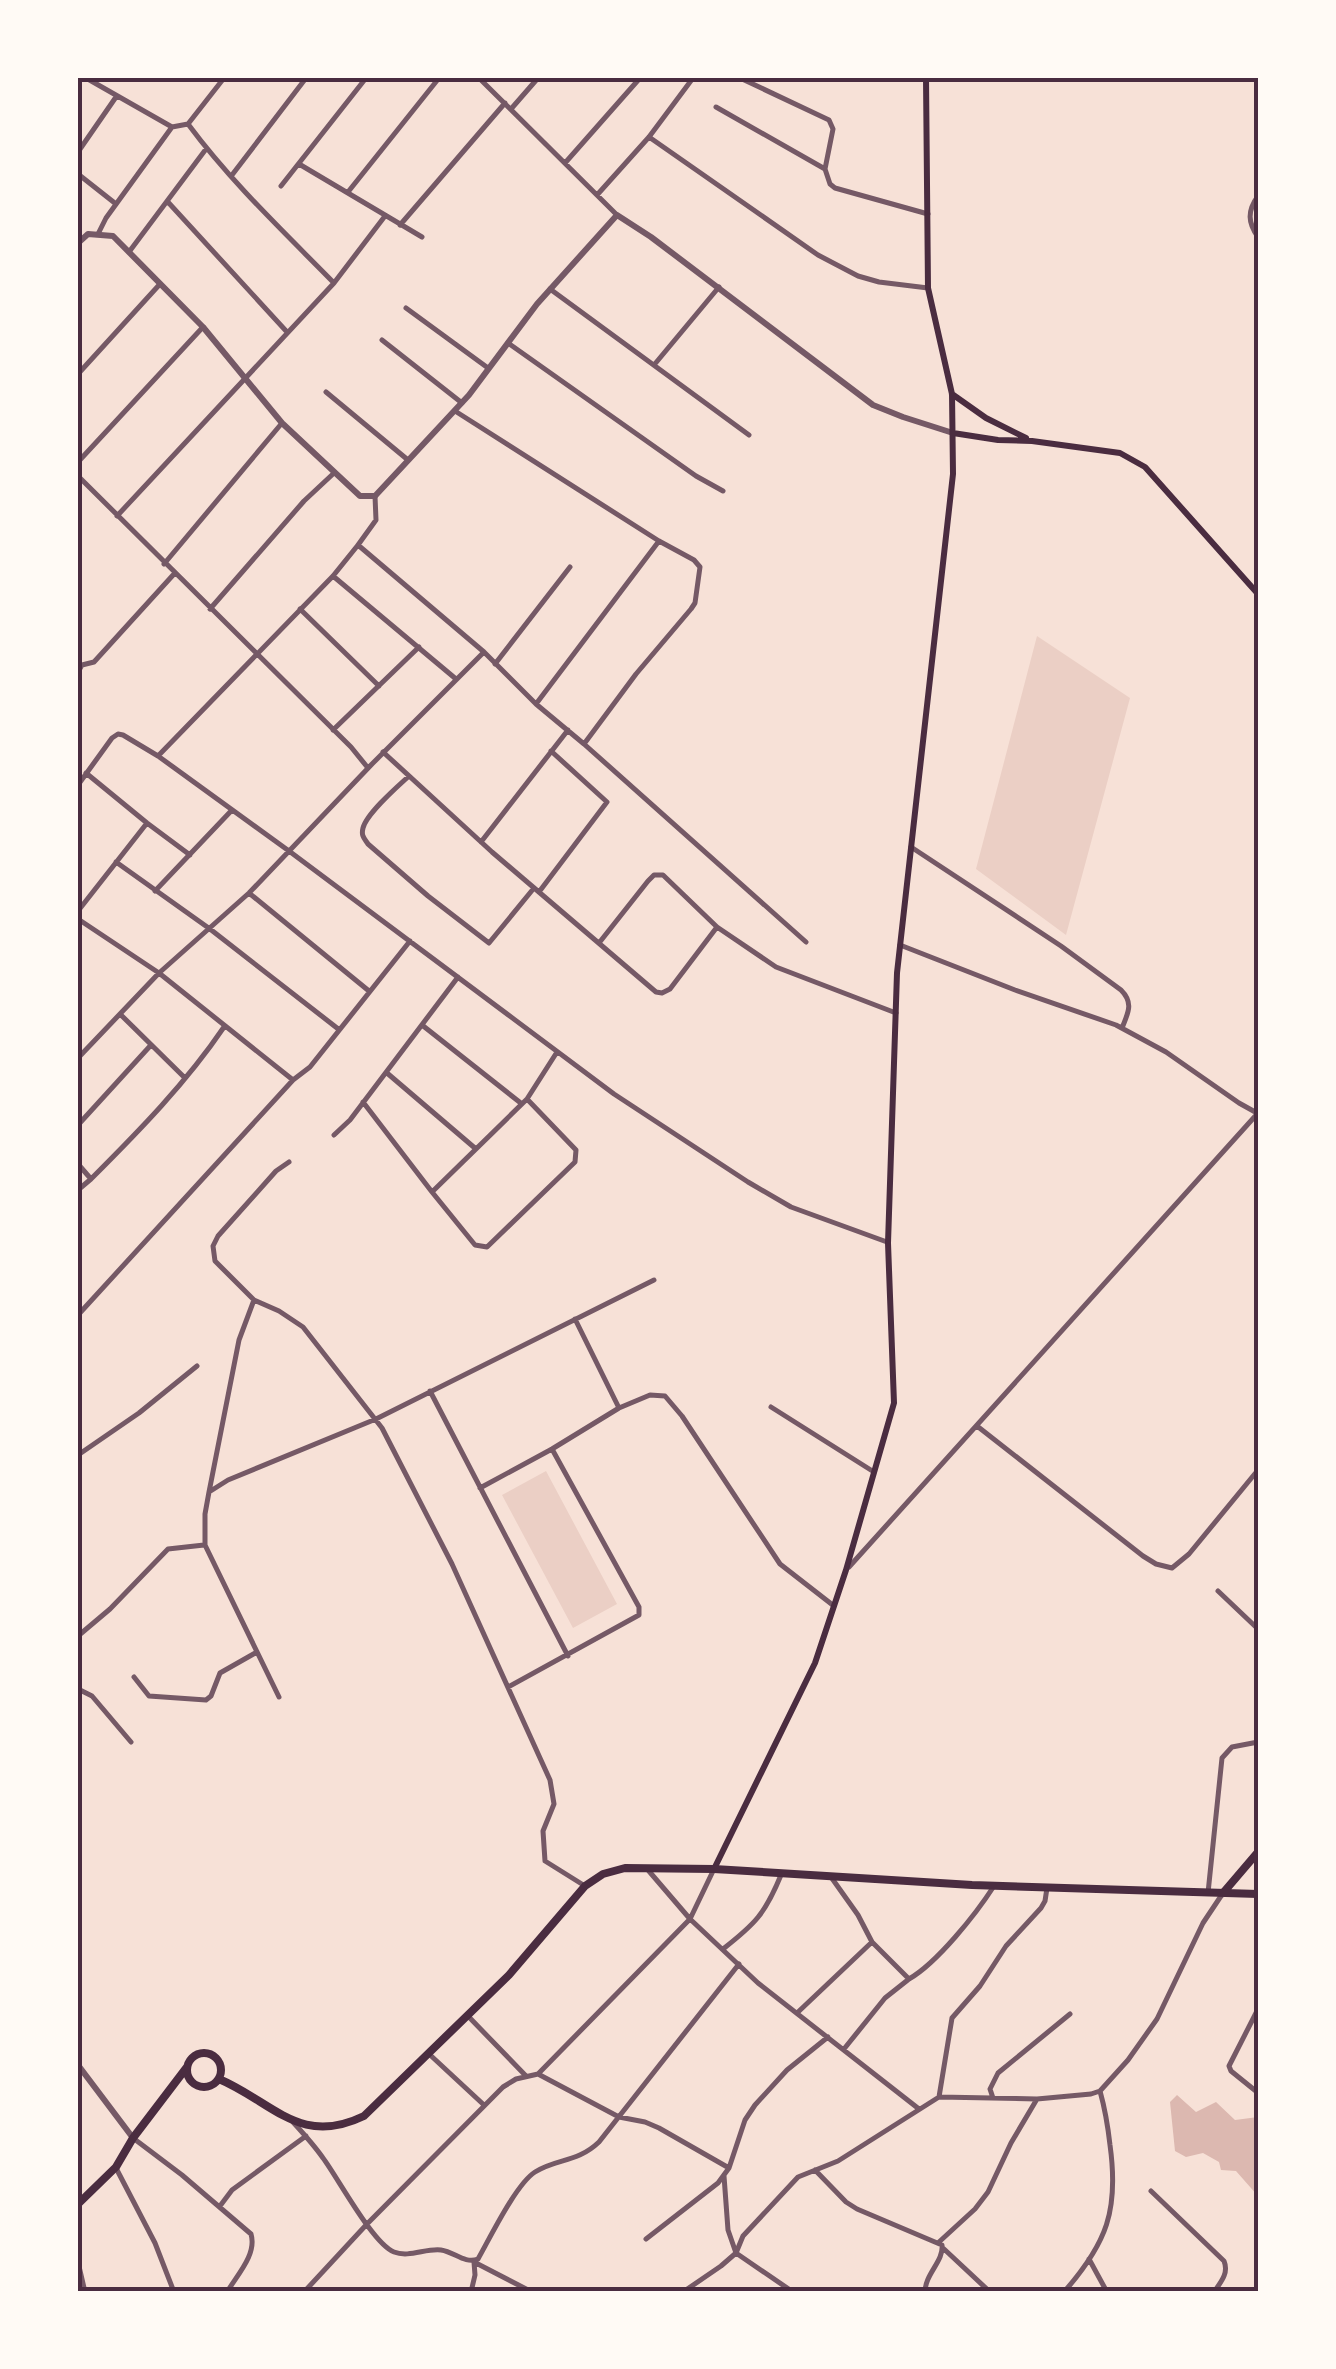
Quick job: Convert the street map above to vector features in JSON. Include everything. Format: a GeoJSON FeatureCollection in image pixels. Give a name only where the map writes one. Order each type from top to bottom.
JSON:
{"type":"FeatureCollection","features":[{"type":"Feature","properties":{"kind":"main road"},"geometry":{"type":"LineString","coordinates":[[714,1870],[814,1664],[846,1570],[894,1403],[888,1243],[900,944],[953,474],[952,394],[928,288],[926,78]]}},
{"type":"Feature","properties":{"kind":"main road"},"geometry":{"type":"LineString","coordinates":[[952,394],[986,418],[1032,441]]}},
{"type":"Feature","properties":{"kind":"main road"},"geometry":{"type":"LineString","coordinates":[[952,433],[1120,453],[1145,468],[1258,594]]}},
{"type":"Feature","properties":{"kind":"main road"},"geometry":{"type":"LineString","coordinates":[[1223,1893],[1258,1852]]}},
{"type":"Feature","properties":{"kind":"main road"},"geometry":{"type":"LineString","coordinates":[[219,2079],[292,2121],[336,2126],[364,2116],[509,1975],[586,1886],[604,1874],[625,1868],[1258,1894]]}},
{"type":"Feature","properties":{"kind":"main road"},"geometry":{"type":"LineString","coordinates":[[78,2204],[116,2167],[196,2054],[208,2052],[217,2058],[221,2074],[210,2086],[198,2086],[189,2078],[187,2067]]}},
{"type":"Feature","properties":{"kind":"street"},"geometry":{"type":"LineString","coordinates":[[86,78],[172,127],[188,124],[224,78]]}},
{"type":"Feature","properties":{"kind":"street"},"geometry":{"type":"LineString","coordinates":[[232,175],[306,78]]}},
{"type":"Feature","properties":{"kind":"street"},"geometry":{"type":"LineString","coordinates":[[281,186],[366,78]]}},
{"type":"Feature","properties":{"kind":"street"},"geometry":{"type":"LineString","coordinates":[[348,192],[439,78]]}},
{"type":"Feature","properties":{"kind":"street"},"geometry":{"type":"LineString","coordinates":[[479,78],[617,215],[873,405],[952,433]]}},
{"type":"Feature","properties":{"kind":"street"},"geometry":{"type":"LineString","coordinates":[[400,225],[538,78]]}},
{"type":"Feature","properties":{"kind":"street"},"geometry":{"type":"LineString","coordinates":[[565,164],[640,78]]}},
{"type":"Feature","properties":{"kind":"street"},"geometry":{"type":"LineString","coordinates":[[597,195],[693,78]]}},
{"type":"Feature","properties":{"kind":"street"},"geometry":{"type":"LineString","coordinates":[[740,78],[829,120],[833,128],[825,170],[835,188],[928,214]]}},
{"type":"Feature","properties":{"kind":"street"},"geometry":{"type":"LineString","coordinates":[[78,152],[116,96]]}},
{"type":"Feature","properties":{"kind":"street"},"geometry":{"type":"LineString","coordinates":[[716,108],[825,170]]}},
{"type":"Feature","properties":{"kind":"street"},"geometry":{"type":"LineString","coordinates":[[188,124],[259,207],[334,283]]}},
{"type":"Feature","properties":{"kind":"street"},"geometry":{"type":"LineString","coordinates":[[98,234],[172,127]]}},
{"type":"Feature","properties":{"kind":"street"},"geometry":{"type":"LineString","coordinates":[[648,136],[818,255],[858,276],[928,288]]}},
{"type":"Feature","properties":{"kind":"street"},"geometry":{"type":"LineString","coordinates":[[129,252],[206,148]]}},
{"type":"Feature","properties":{"kind":"street"},"geometry":{"type":"LineString","coordinates":[[299,164],[422,238]]}},
{"type":"Feature","properties":{"kind":"street"},"geometry":{"type":"LineString","coordinates":[[78,174],[116,204]]}},
{"type":"Feature","properties":{"kind":"street"},"geometry":{"type":"LineString","coordinates":[[1258,196],[1249,216],[1258,238]]}},
{"type":"Feature","properties":{"kind":"street"},"geometry":{"type":"LineString","coordinates":[[167,201],[288,332]]}},
{"type":"Feature","properties":{"kind":"street"},"geometry":{"type":"LineString","coordinates":[[78,243],[88,234],[112,236],[203,327],[282,423],[360,496],[375,496],[462,403],[550,289],[617,215]]}},
{"type":"Feature","properties":{"kind":"street"},"geometry":{"type":"LineString","coordinates":[[117,516],[334,283],[384,216]]}},
{"type":"Feature","properties":{"kind":"street"},"geometry":{"type":"LineString","coordinates":[[78,374],[161,284]]}},
{"type":"Feature","properties":{"kind":"street"},"geometry":{"type":"LineString","coordinates":[[654,365],[719,287]]}},
{"type":"Feature","properties":{"kind":"street"},"geometry":{"type":"LineString","coordinates":[[550,289],[749,435]]}},
{"type":"Feature","properties":{"kind":"street"},"geometry":{"type":"LineString","coordinates":[[406,308],[489,369]]}},
{"type":"Feature","properties":{"kind":"street"},"geometry":{"type":"LineString","coordinates":[[78,462],[203,327]]}},
{"type":"Feature","properties":{"kind":"street"},"geometry":{"type":"LineString","coordinates":[[382,340],[462,403]]}},
{"type":"Feature","properties":{"kind":"street"},"geometry":{"type":"LineString","coordinates":[[508,343],[723,492]]}},
{"type":"Feature","properties":{"kind":"street"},"geometry":{"type":"LineString","coordinates":[[326,392],[410,460]]}},
{"type":"Feature","properties":{"kind":"street"},"geometry":{"type":"LineString","coordinates":[[455,410],[700,567],[695,603],[584,744]]}},
{"type":"Feature","properties":{"kind":"street"},"geometry":{"type":"LineString","coordinates":[[164,564],[282,423]]}},
{"type":"Feature","properties":{"kind":"street"},"geometry":{"type":"LineString","coordinates":[[210,609],[304,501],[334,473]]}},
{"type":"Feature","properties":{"kind":"street"},"geometry":{"type":"LineString","coordinates":[[78,476],[368,768]]}},
{"type":"Feature","properties":{"kind":"street"},"geometry":{"type":"LineString","coordinates":[[158,756],[333,576],[376,520],[375,496]]}},
{"type":"Feature","properties":{"kind":"street"},"geometry":{"type":"LineString","coordinates":[[536,704],[659,541]]}},
{"type":"Feature","properties":{"kind":"street"},"geometry":{"type":"LineString","coordinates":[[358,545],[484,652],[536,704],[806,942]]}},
{"type":"Feature","properties":{"kind":"street"},"geometry":{"type":"LineString","coordinates":[[495,664],[570,567]]}},
{"type":"Feature","properties":{"kind":"street"},"geometry":{"type":"LineString","coordinates":[[78,672],[82,665],[94,662],[174,574]]}},
{"type":"Feature","properties":{"kind":"street"},"geometry":{"type":"LineString","coordinates":[[333,576],[456,679]]}},
{"type":"Feature","properties":{"kind":"street"},"geometry":{"type":"LineString","coordinates":[[300,609],[379,686]]}},
{"type":"Feature","properties":{"kind":"street"},"geometry":{"type":"LineString","coordinates":[[334,730],[418,647]]}},
{"type":"Feature","properties":{"kind":"street"},"geometry":{"type":"LineString","coordinates":[[78,1058],[159,973],[250,893],[484,652]]}},
{"type":"Feature","properties":{"kind":"street"},"geometry":{"type":"LineString","coordinates":[[481,842],[568,730]]}},
{"type":"Feature","properties":{"kind":"street"},"geometry":{"type":"LineString","coordinates":[[78,785],[112,738],[123,735],[289,850],[614,1094],[748,1182],[813,1216],[888,1243]]}},
{"type":"Feature","properties":{"kind":"street"},"geometry":{"type":"LineString","coordinates":[[384,752],[481,842],[656,992],[662,994],[670,989],[717,927]]}},
{"type":"Feature","properties":{"kind":"street"},"geometry":{"type":"LineString","coordinates":[[410,776],[364,824],[362,830],[368,844],[489,944],[607,802],[551,752]]}},
{"type":"Feature","properties":{"kind":"street"},"geometry":{"type":"LineString","coordinates":[[85,772],[190,855]]}},
{"type":"Feature","properties":{"kind":"street"},"geometry":{"type":"LineString","coordinates":[[156,892],[232,810]]}},
{"type":"Feature","properties":{"kind":"street"},"geometry":{"type":"LineString","coordinates":[[78,910],[147,824]]}},
{"type":"Feature","properties":{"kind":"street"},"geometry":{"type":"LineString","coordinates":[[911,846],[1121,990],[1130,1006],[1122,1028]]}},
{"type":"Feature","properties":{"kind":"street"},"geometry":{"type":"LineString","coordinates":[[116,862],[338,1028]]}},
{"type":"Feature","properties":{"kind":"street"},"geometry":{"type":"LineString","coordinates":[[599,943],[654,875],[663,874],[717,927],[776,967],[896,1013]]}},
{"type":"Feature","properties":{"kind":"street"},"geometry":{"type":"LineString","coordinates":[[250,893],[370,990]]}},
{"type":"Feature","properties":{"kind":"street"},"geometry":{"type":"LineString","coordinates":[[78,919],[159,973],[293,1080]]}},
{"type":"Feature","properties":{"kind":"street"},"geometry":{"type":"LineString","coordinates":[[78,1315],[293,1080],[310,1067],[410,941]]}},
{"type":"Feature","properties":{"kind":"street"},"geometry":{"type":"LineString","coordinates":[[846,1570],[1258,1113],[1122,1028],[900,944]]}},
{"type":"Feature","properties":{"kind":"street"},"geometry":{"type":"LineString","coordinates":[[334,1135],[350,1120],[458,977]]}},
{"type":"Feature","properties":{"kind":"street"},"geometry":{"type":"LineString","coordinates":[[120,1014],[185,1078]]}},
{"type":"Feature","properties":{"kind":"street"},"geometry":{"type":"LineString","coordinates":[[363,1102],[475,1245],[487,1247],[574,1162],[576,1150],[524,1101],[422,1024]]}},
{"type":"Feature","properties":{"kind":"street"},"geometry":{"type":"LineString","coordinates":[[78,1190],[145,1125],[225,1026]]}},
{"type":"Feature","properties":{"kind":"street"},"geometry":{"type":"LineString","coordinates":[[78,1125],[152,1045]]}},
{"type":"Feature","properties":{"kind":"street"},"geometry":{"type":"LineString","coordinates":[[432,1192],[524,1101],[558,1052]]}},
{"type":"Feature","properties":{"kind":"street"},"geometry":{"type":"LineString","coordinates":[[386,1072],[476,1149]]}},
{"type":"Feature","properties":{"kind":"street"},"geometry":{"type":"LineString","coordinates":[[289,1162],[276,1171],[218,1236],[213,1246],[215,1261],[254,1300],[304,1327],[376,1418],[452,1564],[550,1780],[554,1804],[542,1832],[545,1860],[586,1886]]}},
{"type":"Feature","properties":{"kind":"street"},"geometry":{"type":"LineString","coordinates":[[78,1164],[91,1179]]}},
{"type":"Feature","properties":{"kind":"street"},"geometry":{"type":"LineString","coordinates":[[209,1492],[228,1480],[376,1418],[654,1280]]}},
{"type":"Feature","properties":{"kind":"street"},"geometry":{"type":"LineString","coordinates":[[254,1300],[239,1340],[205,1514],[205,1545],[279,1697]]}},
{"type":"Feature","properties":{"kind":"street"},"geometry":{"type":"LineString","coordinates":[[576,1319],[619,1408]]}},
{"type":"Feature","properties":{"kind":"street"},"geometry":{"type":"LineString","coordinates":[[78,1456],[197,1366]]}},
{"type":"Feature","properties":{"kind":"street"},"geometry":{"type":"LineString","coordinates":[[430,1391],[568,1656]]}},
{"type":"Feature","properties":{"kind":"street"},"geometry":{"type":"LineString","coordinates":[[480,1488],[619,1408],[650,1395],[665,1396],[780,1564],[834,1606]]}},
{"type":"Feature","properties":{"kind":"street"},"geometry":{"type":"LineString","coordinates":[[771,1407],[874,1472]]}},
{"type":"Feature","properties":{"kind":"street"},"geometry":{"type":"LineString","coordinates":[[977,1426],[1142,1556],[1172,1568],[1189,1554],[1258,1470]]}},
{"type":"Feature","properties":{"kind":"street"},"geometry":{"type":"LineString","coordinates":[[508,1687],[639,1615],[640,1607],[552,1449]]}},
{"type":"Feature","properties":{"kind":"street"},"geometry":{"type":"LineString","coordinates":[[78,1636],[168,1549],[205,1545]]}},
{"type":"Feature","properties":{"kind":"street"},"geometry":{"type":"LineString","coordinates":[[1218,1591],[1258,1629]]}},
{"type":"Feature","properties":{"kind":"street"},"geometry":{"type":"LineString","coordinates":[[134,1677],[149,1696],[206,1700],[220,1673],[257,1652]]}},
{"type":"Feature","properties":{"kind":"street"},"geometry":{"type":"LineString","coordinates":[[78,1688],[92,1696],[132,1742]]}},
{"type":"Feature","properties":{"kind":"street"},"geometry":{"type":"LineString","coordinates":[[1208,1893],[1222,1758],[1232,1747],[1258,1742]]}},
{"type":"Feature","properties":{"kind":"street"},"geometry":{"type":"LineString","coordinates":[[646,1868],[690,1919],[758,1984],[919,2109]]}},
{"type":"Feature","properties":{"kind":"street"},"geometry":{"type":"LineString","coordinates":[[304,2292],[484,2105],[509,2082],[538,2074],[690,1919],[714,1870]]}},
{"type":"Feature","properties":{"kind":"street"},"geometry":{"type":"LineString","coordinates":[[722,1949],[762,1916],[782,1874]]}},
{"type":"Feature","properties":{"kind":"street"},"geometry":{"type":"LineString","coordinates":[[831,1877],[863,1922],[872,1942],[909,1978]]}},
{"type":"Feature","properties":{"kind":"street"},"geometry":{"type":"LineString","coordinates":[[844,2049],[884,1998],[921,1972],[994,1886]]}},
{"type":"Feature","properties":{"kind":"street"},"geometry":{"type":"LineString","coordinates":[[939,2097],[952,2018],[980,1986],[1006,1946],[1041,1908],[1047,1888]]}},
{"type":"Feature","properties":{"kind":"street"},"geometry":{"type":"LineString","coordinates":[[683,2291],[736,2253],[743,2236],[792,2182],[838,2162],[939,2097],[1037,2099],[1100,2090],[1128,2060],[1156,2019],[1203,1922],[1223,1893]]}},
{"type":"Feature","properties":{"kind":"street"},"geometry":{"type":"LineString","coordinates":[[797,2013],[872,1942]]}},
{"type":"Feature","properties":{"kind":"street"},"geometry":{"type":"LineString","coordinates":[[471,2292],[474,2262],[530,2176],[590,2151],[739,1964]]}},
{"type":"Feature","properties":{"kind":"street"},"geometry":{"type":"LineString","coordinates":[[1257,2092],[1229,2066],[1258,2009]]}},
{"type":"Feature","properties":{"kind":"street"},"geometry":{"type":"LineString","coordinates":[[993,2098],[990,2088],[998,2073],[1070,2014]]}},
{"type":"Feature","properties":{"kind":"street"},"geometry":{"type":"LineString","coordinates":[[468,2016],[526,2076]]}},
{"type":"Feature","properties":{"kind":"street"},"geometry":{"type":"LineString","coordinates":[[646,2239],[724,2176],[745,2120],[755,2105],[787,2070],[828,2037]]}},
{"type":"Feature","properties":{"kind":"street"},"geometry":{"type":"LineString","coordinates":[[428,2053],[484,2105]]}},
{"type":"Feature","properties":{"kind":"street"},"geometry":{"type":"LineString","coordinates":[[78,2064],[133,2138],[220,2206],[254,2240],[227,2292]]}},
{"type":"Feature","properties":{"kind":"street"},"geometry":{"type":"LineString","coordinates":[[538,2074],[619,2118],[658,2128],[729,2168]]}},
{"type":"Feature","properties":{"kind":"street"},"geometry":{"type":"LineString","coordinates":[[1064,2292],[1089,2258],[1109,2220],[1114,2190],[1100,2090]]}},
{"type":"Feature","properties":{"kind":"street"},"geometry":{"type":"LineString","coordinates":[[939,2242],[988,2192],[1037,2099]]}},
{"type":"Feature","properties":{"kind":"street"},"geometry":{"type":"LineString","coordinates":[[292,2121],[321,2154],[367,2224],[393,2252],[444,2250],[532,2292]]}},
{"type":"Feature","properties":{"kind":"street"},"geometry":{"type":"LineString","coordinates":[[220,2206],[232,2190],[306,2136]]}},
{"type":"Feature","properties":{"kind":"street"},"geometry":{"type":"LineString","coordinates":[[116,2167],[155,2243],[174,2292]]}},
{"type":"Feature","properties":{"kind":"street"},"geometry":{"type":"LineString","coordinates":[[815,2170],[858,2209],[939,2242],[990,2292]]}},
{"type":"Feature","properties":{"kind":"street"},"geometry":{"type":"LineString","coordinates":[[724,2176],[728,2230],[736,2253],[792,2292]]}},
{"type":"Feature","properties":{"kind":"street"},"geometry":{"type":"LineString","coordinates":[[1150,2191],[1224,2261],[1224,2278],[1214,2292]]}},
{"type":"Feature","properties":{"kind":"street"},"geometry":{"type":"LineString","coordinates":[[925,2292],[926,2281],[944,2249]]}},
{"type":"Feature","properties":{"kind":"street"},"geometry":{"type":"LineString","coordinates":[[1089,2258],[1107,2292]]}},
{"type":"Feature","properties":{"kind":"street"},"geometry":{"type":"LineString","coordinates":[[78,2262],[85,2292]]}},
{"type":"Feature","properties":{"kind":"shaded area"},"geometry":{"type":"Polygon","coordinates":[[[1037,636],[1130,698],[1066,935],[976,869],[1037,636]]]}},
{"type":"Feature","properties":{"kind":"shaded area"},"geometry":{"type":"Polygon","coordinates":[[[546,1471],[617,1604],[573,1628],[502,1495],[546,1471]]]}},
{"type":"Feature","properties":{"kind":"shaded area"},"geometry":{"type":"Polygon","coordinates":[[[1177,2095],[1196,2112],[1216,2102],[1235,2120],[1258,2117],[1258,2196],[1236,2171],[1221,2170],[1219,2162],[1203,2153],[1186,2157],[1175,2151],[1170,2102],[1177,2095]]]}}]}
